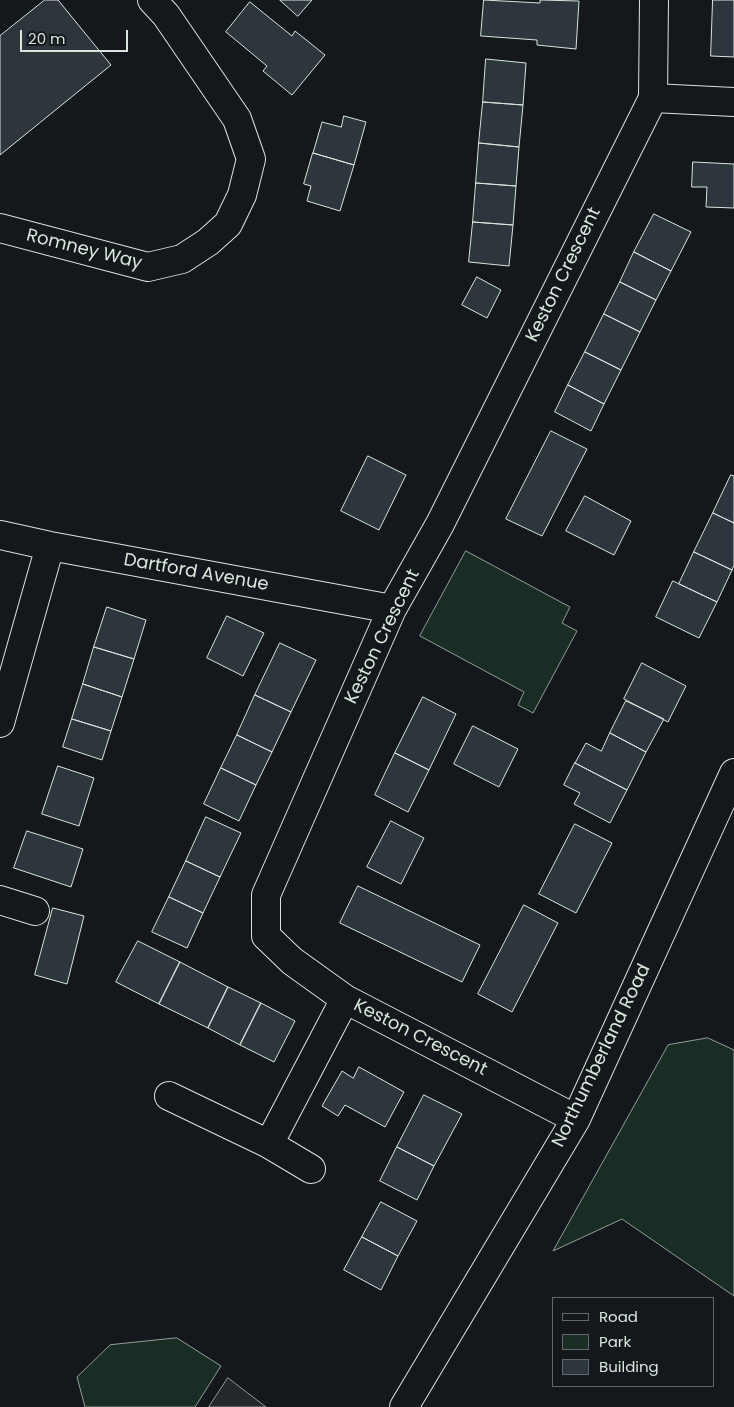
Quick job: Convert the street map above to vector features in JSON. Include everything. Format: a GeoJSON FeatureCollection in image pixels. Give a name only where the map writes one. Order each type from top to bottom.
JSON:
{"type":"FeatureCollection","features":[{"type":"Feature","properties":{"kind":"street"},"geometry":{"type":"LineString","coordinates":[[654,0],[653,98],[734,102]]}},
{"type":"Feature","properties":{"kind":"street","name":"Romney Way"},"geometry":{"type":"LineString","coordinates":[[0,228],[148,267],[182,259],[208,242],[228,224],[242,195],[250,159],[237,119],[166,5]]}},
{"type":"Feature","properties":{"kind":"street","name":"Keston Crescent"},"geometry":{"type":"LineString","coordinates":[[576,1119],[345,999],[292,961],[266,936],[266,895],[392,610],[440,524],[653,98]]}},
{"type":"Feature","properties":{"kind":"street","name":"Dartford Avenue"},"geometry":{"type":"LineString","coordinates":[[0,535],[392,610]]}},
{"type":"Feature","properties":{"kind":"street"},"geometry":{"type":"LineString","coordinates":[[0,723],[50,546]]}},
{"type":"Feature","properties":{"kind":"street","name":"Northumberland Road"},"geometry":{"type":"LineString","coordinates":[[404,1407],[576,1119],[734,773]]}},
{"type":"Feature","properties":{"kind":"street"},"geometry":{"type":"LineString","coordinates":[[0,900],[35,911]]}},
{"type":"Feature","properties":{"kind":"street"},"geometry":{"type":"LineString","coordinates":[[269,1144],[345,999]]}},
{"type":"Feature","properties":{"kind":"street"},"geometry":{"type":"LineString","coordinates":[[169,1096],[269,1144],[311,1169]]}},
{"type":"Feature","properties":{"kind":"green space"},"geometry":{"type":"Polygon","coordinates":[[[466,551],[570,607],[562,623],[577,631],[533,713],[518,705],[524,692],[420,636],[466,551]]]}},
{"type":"Feature","properties":{"kind":"green space"},"geometry":{"type":"Polygon","coordinates":[[[708,1038],[734,1050],[734,1296],[622,1219],[553,1251],[668,1045],[708,1038]]]}},
{"type":"Feature","properties":{"kind":"green space"},"geometry":{"type":"Polygon","coordinates":[[[177,1338],[221,1366],[195,1407],[85,1407],[77,1377],[110,1345],[177,1338]]]}},
{"type":"Feature","properties":{"kind":"shaded area"},"geometry":{"type":"Polygon","coordinates":[[[228,1378],[266,1407],[209,1407],[228,1378]]]}},
{"type":"Feature","properties":{"kind":"building"},"geometry":{"type":"Polygon","coordinates":[[[45,0],[58,0],[111,65],[0,155],[0,36],[45,0]]]}},
{"type":"Feature","properties":{"kind":"building"},"geometry":{"type":"Polygon","coordinates":[[[280,0],[312,0],[298,16],[280,0]]]}},
{"type":"Feature","properties":{"kind":"building"},"geometry":{"type":"Polygon","coordinates":[[[484,0],[540,3],[540,0],[579,1],[576,49],[537,45],[537,40],[481,36],[484,0]]]}},
{"type":"Feature","properties":{"kind":"building"},"geometry":{"type":"Polygon","coordinates":[[[713,0],[734,0],[734,57],[711,56],[713,0]]]}},
{"type":"Feature","properties":{"kind":"building"},"geometry":{"type":"Polygon","coordinates":[[[250,2],[292,36],[295,31],[325,55],[292,95],[263,71],[267,66],[226,32],[250,2]]]}},
{"type":"Feature","properties":{"kind":"building"},"geometry":{"type":"Polygon","coordinates":[[[486,59],[526,63],[523,105],[483,102],[486,59]]]}},
{"type":"Feature","properties":{"kind":"building"},"geometry":{"type":"Polygon","coordinates":[[[483,102],[523,105],[519,147],[479,143],[483,102]]]}},
{"type":"Feature","properties":{"kind":"building"},"geometry":{"type":"Polygon","coordinates":[[[344,116],[366,122],[354,165],[313,153],[322,122],[341,127],[344,116]]]}},
{"type":"Feature","properties":{"kind":"building"},"geometry":{"type":"Polygon","coordinates":[[[479,143],[519,147],[516,186],[476,183],[479,143]]]}},
{"type":"Feature","properties":{"kind":"building"},"geometry":{"type":"Polygon","coordinates":[[[313,153],[354,165],[340,211],[307,201],[311,186],[304,184],[313,153]]]}},
{"type":"Feature","properties":{"kind":"building"},"geometry":{"type":"Polygon","coordinates":[[[693,162],[734,164],[734,208],[706,207],[707,187],[692,187],[693,162]]]}},
{"type":"Feature","properties":{"kind":"building"},"geometry":{"type":"Polygon","coordinates":[[[476,183],[516,186],[513,225],[473,222],[476,183]]]}},
{"type":"Feature","properties":{"kind":"building"},"geometry":{"type":"Polygon","coordinates":[[[654,214],[691,232],[671,271],[634,252],[654,214]]]}},
{"type":"Feature","properties":{"kind":"building"},"geometry":{"type":"Polygon","coordinates":[[[473,222],[513,225],[509,266],[469,262],[473,222]]]}},
{"type":"Feature","properties":{"kind":"building"},"geometry":{"type":"Polygon","coordinates":[[[634,252],[671,271],[656,300],[620,282],[634,252]]]}},
{"type":"Feature","properties":{"kind":"building"},"geometry":{"type":"Polygon","coordinates":[[[477,277],[501,290],[487,318],[462,305],[477,277]]]}},
{"type":"Feature","properties":{"kind":"building"},"geometry":{"type":"Polygon","coordinates":[[[620,282],[656,300],[640,332],[604,314],[620,282]]]}},
{"type":"Feature","properties":{"kind":"building"},"geometry":{"type":"Polygon","coordinates":[[[604,314],[640,332],[621,370],[585,352],[604,314]]]}},
{"type":"Feature","properties":{"kind":"building"},"geometry":{"type":"Polygon","coordinates":[[[585,352],[621,370],[604,404],[568,385],[585,352]]]}},
{"type":"Feature","properties":{"kind":"building"},"geometry":{"type":"Polygon","coordinates":[[[568,385],[604,404],[591,431],[555,412],[568,385]]]}},
{"type":"Feature","properties":{"kind":"building"},"geometry":{"type":"Polygon","coordinates":[[[551,431],[587,449],[542,536],[506,519],[551,431]]]}},
{"type":"Feature","properties":{"kind":"building"},"geometry":{"type":"Polygon","coordinates":[[[368,456],[406,475],[379,530],[341,511],[368,456]]]}},
{"type":"Feature","properties":{"kind":"building"},"geometry":{"type":"Polygon","coordinates":[[[731,475],[734,476],[734,523],[713,513],[731,475]]]}},
{"type":"Feature","properties":{"kind":"building"},"geometry":{"type":"Polygon","coordinates":[[[585,496],[631,521],[614,555],[566,531],[585,496]]]}},
{"type":"Feature","properties":{"kind":"building"},"geometry":{"type":"Polygon","coordinates":[[[713,513],[734,523],[734,565],[732,570],[694,552],[713,513]]]}},
{"type":"Feature","properties":{"kind":"building"},"geometry":{"type":"Polygon","coordinates":[[[694,552],[732,570],[717,602],[679,584],[694,552]]]}},
{"type":"Feature","properties":{"kind":"building"},"geometry":{"type":"Polygon","coordinates":[[[673,581],[717,602],[699,638],[656,617],[673,581]]]}},
{"type":"Feature","properties":{"kind":"building"},"geometry":{"type":"Polygon","coordinates":[[[107,607],[146,620],[134,659],[94,647],[107,607]]]}},
{"type":"Feature","properties":{"kind":"building"},"geometry":{"type":"Polygon","coordinates":[[[227,616],[264,633],[243,676],[207,658],[227,616]]]}},
{"type":"Feature","properties":{"kind":"building"},"geometry":{"type":"Polygon","coordinates":[[[280,643],[316,660],[291,712],[255,695],[280,643]]]}},
{"type":"Feature","properties":{"kind":"building"},"geometry":{"type":"Polygon","coordinates":[[[94,647],[134,659],[122,697],[83,684],[94,647]]]}},
{"type":"Feature","properties":{"kind":"building"},"geometry":{"type":"Polygon","coordinates":[[[642,663],[686,686],[668,722],[624,699],[642,663]]]}},
{"type":"Feature","properties":{"kind":"building"},"geometry":{"type":"Polygon","coordinates":[[[83,684],[122,697],[111,731],[72,719],[83,684]]]}},
{"type":"Feature","properties":{"kind":"building"},"geometry":{"type":"Polygon","coordinates":[[[255,695],[291,712],[272,752],[237,735],[255,695]]]}},
{"type":"Feature","properties":{"kind":"building"},"geometry":{"type":"Polygon","coordinates":[[[423,697],[456,714],[429,770],[395,753],[423,697]]]}},
{"type":"Feature","properties":{"kind":"building"},"geometry":{"type":"Polygon","coordinates":[[[626,701],[664,719],[646,752],[610,733],[626,701]]]}},
{"type":"Feature","properties":{"kind":"building"},"geometry":{"type":"Polygon","coordinates":[[[72,719],[111,731],[102,760],[63,747],[72,719]]]}},
{"type":"Feature","properties":{"kind":"building"},"geometry":{"type":"Polygon","coordinates":[[[473,726],[518,749],[499,787],[454,764],[473,726]]]}},
{"type":"Feature","properties":{"kind":"building"},"geometry":{"type":"Polygon","coordinates":[[[610,733],[646,752],[627,790],[575,763],[586,743],[601,751],[610,733]]]}},
{"type":"Feature","properties":{"kind":"building"},"geometry":{"type":"Polygon","coordinates":[[[237,735],[272,752],[256,785],[221,768],[237,735]]]}},
{"type":"Feature","properties":{"kind":"building"},"geometry":{"type":"Polygon","coordinates":[[[395,753],[429,770],[408,812],[375,795],[395,753]]]}},
{"type":"Feature","properties":{"kind":"building"},"geometry":{"type":"Polygon","coordinates":[[[575,763],[627,790],[610,823],[574,804],[580,793],[564,785],[575,763]]]}},
{"type":"Feature","properties":{"kind":"building"},"geometry":{"type":"Polygon","coordinates":[[[58,766],[94,778],[79,826],[42,814],[58,766]]]}},
{"type":"Feature","properties":{"kind":"building"},"geometry":{"type":"Polygon","coordinates":[[[221,768],[256,785],[239,821],[204,804],[221,768]]]}},
{"type":"Feature","properties":{"kind":"building"},"geometry":{"type":"Polygon","coordinates":[[[206,817],[241,833],[220,877],[186,861],[206,817]]]}},
{"type":"Feature","properties":{"kind":"building"},"geometry":{"type":"Polygon","coordinates":[[[391,821],[424,838],[401,884],[367,867],[391,821]]]}},
{"type":"Feature","properties":{"kind":"building"},"geometry":{"type":"Polygon","coordinates":[[[575,824],[612,843],[576,913],[539,894],[575,824]]]}},
{"type":"Feature","properties":{"kind":"building"},"geometry":{"type":"Polygon","coordinates":[[[27,831],[83,849],[71,887],[14,868],[27,831]]]}},
{"type":"Feature","properties":{"kind":"building"},"geometry":{"type":"Polygon","coordinates":[[[186,861],[220,877],[203,913],[169,897],[186,861]]]}},
{"type":"Feature","properties":{"kind":"building"},"geometry":{"type":"Polygon","coordinates":[[[358,886],[480,945],[462,982],[340,923],[358,886]]]}},
{"type":"Feature","properties":{"kind":"building"},"geometry":{"type":"Polygon","coordinates":[[[169,897],[203,913],[187,948],[152,932],[169,897]]]}},
{"type":"Feature","properties":{"kind":"building"},"geometry":{"type":"Polygon","coordinates":[[[524,905],[558,923],[512,1012],[478,994],[524,905]]]}},
{"type":"Feature","properties":{"kind":"building"},"geometry":{"type":"Polygon","coordinates":[[[53,908],[84,916],[67,984],[35,975],[53,908]]]}},
{"type":"Feature","properties":{"kind":"building"},"geometry":{"type":"Polygon","coordinates":[[[138,941],[180,962],[159,1004],[116,982],[138,941]]]}},
{"type":"Feature","properties":{"kind":"building"},"geometry":{"type":"Polygon","coordinates":[[[180,962],[228,987],[208,1028],[159,1004],[180,962]]]}},
{"type":"Feature","properties":{"kind":"building"},"geometry":{"type":"Polygon","coordinates":[[[228,987],[261,1003],[240,1045],[208,1028],[228,987]]]}},
{"type":"Feature","properties":{"kind":"building"},"geometry":{"type":"Polygon","coordinates":[[[261,1003],[295,1021],[274,1062],[240,1045],[261,1003]]]}},
{"type":"Feature","properties":{"kind":"building"},"geometry":{"type":"Polygon","coordinates":[[[359,1067],[404,1092],[385,1127],[345,1105],[338,1116],[322,1106],[342,1071],[353,1078],[359,1067]]]}},
{"type":"Feature","properties":{"kind":"building"},"geometry":{"type":"Polygon","coordinates":[[[424,1095],[462,1114],[434,1166],[397,1147],[424,1095]]]}},
{"type":"Feature","properties":{"kind":"building"},"geometry":{"type":"Polygon","coordinates":[[[397,1147],[434,1166],[417,1200],[380,1181],[397,1147]]]}},
{"type":"Feature","properties":{"kind":"building"},"geometry":{"type":"Polygon","coordinates":[[[381,1202],[417,1221],[398,1256],[362,1237],[381,1202]]]}},
{"type":"Feature","properties":{"kind":"building"},"geometry":{"type":"Polygon","coordinates":[[[362,1237],[398,1256],[381,1290],[344,1270],[362,1237]]]}}]}
